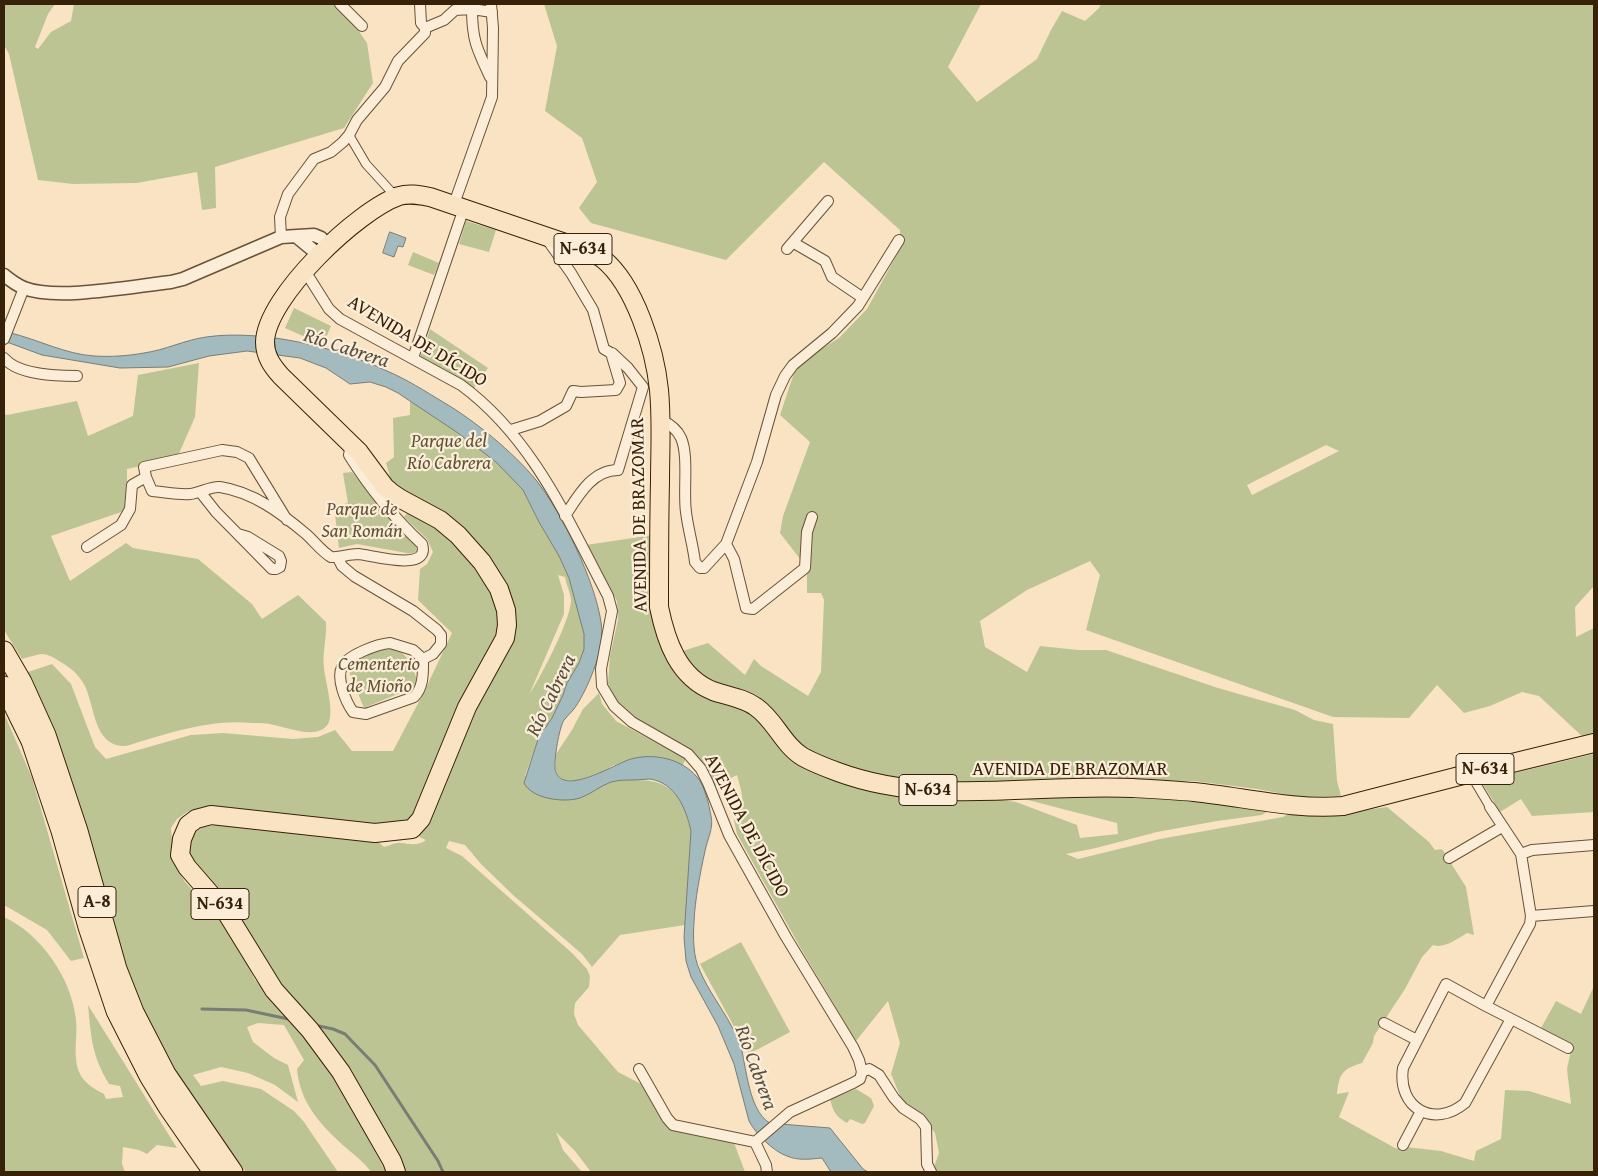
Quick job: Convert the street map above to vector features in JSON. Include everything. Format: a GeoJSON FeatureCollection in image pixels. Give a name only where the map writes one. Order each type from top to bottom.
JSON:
{"type":"FeatureCollection","features":[{"type":"Feature","properties":{"kind":"highway","name":"AVENIDA DE BRAZOMAR"},"geometry":{"type":"LineString","coordinates":[[351,444],[270,364],[265,342],[267,332],[280,304],[311,265],[330,246],[381,205],[396,197],[414,194],[459,206],[586,250],[603,259],[618,275],[631,295],[642,320],[654,360],[659,389],[661,420],[660,608],[664,630],[673,654],[684,670],[698,684],[755,706],[767,716],[790,746],[802,756],[861,780],[886,786],[929,790],[1139,789],[1194,792],[1272,803],[1323,807],[1343,806],[1594,744]]}},
{"type":"Feature","properties":{"kind":"highway","name":"N-634"},"geometry":{"type":"LineString","coordinates":[[351,444],[385,487],[401,499],[440,520],[458,535],[482,562],[499,589],[506,610],[507,625],[505,638],[467,708],[421,819],[412,829],[374,833],[212,815],[196,819],[188,825],[182,838],[180,855],[187,867],[226,912],[274,990],[310,1030],[341,1072],[392,1161],[396,1172]]}},
{"type":"Feature","properties":{"kind":"highway","name":"A-8"},"geometry":{"type":"LineString","coordinates":[[4,651],[36,711],[55,762],[78,831],[117,969],[134,1012],[166,1074],[233,1172]]}},
{"type":"Feature","properties":{"kind":"highway","name":"A-8"},"geometry":{"type":"LineString","coordinates":[[4,686],[31,741],[61,831],[94,946],[116,1011],[149,1076],[168,1107],[214,1172]]}},
{"type":"Feature","properties":{"kind":"street"},"geometry":{"type":"LineString","coordinates":[[340,4],[362,26]]}},
{"type":"Feature","properties":{"kind":"street"},"geometry":{"type":"LineString","coordinates":[[420,4],[421,23],[426,28]]}},
{"type":"Feature","properties":{"kind":"street"},"geometry":{"type":"LineString","coordinates":[[281,237],[280,217],[288,194],[314,159],[331,152],[349,135],[356,120],[384,87],[398,61],[425,33],[426,28],[444,20],[455,10],[492,8],[492,97],[413,358]]}},
{"type":"Feature","properties":{"kind":"street"},"geometry":{"type":"LineString","coordinates":[[472,9],[472,31],[476,49],[491,80]]}},
{"type":"Feature","properties":{"kind":"street"},"geometry":{"type":"LineString","coordinates":[[349,135],[366,164],[396,197]]}},
{"type":"Feature","properties":{"kind":"street"},"geometry":{"type":"LineString","coordinates":[[828,201],[791,246],[825,262],[832,276],[863,298]]}},
{"type":"Feature","properties":{"kind":"street"},"geometry":{"type":"LineString","coordinates":[[4,275],[24,288],[45,293],[70,293],[171,282],[197,274],[281,237],[314,235],[349,229]]}},
{"type":"Feature","properties":{"kind":"street"},"geometry":{"type":"LineString","coordinates":[[314,235],[330,246]]}},
{"type":"Feature","properties":{"kind":"street"},"geometry":{"type":"LineString","coordinates":[[297,237],[314,251],[311,265]]}},
{"type":"Feature","properties":{"kind":"street"},"geometry":{"type":"LineString","coordinates":[[551,238],[549,242],[571,273],[593,310],[604,349],[611,352],[628,368],[643,387],[618,470],[610,470],[589,482],[565,516]]}},
{"type":"Feature","properties":{"kind":"street"},"geometry":{"type":"LineString","coordinates":[[661,420],[670,424],[682,439],[686,511],[694,562],[700,568],[704,568],[726,544],[757,462],[776,395],[785,376],[793,365],[832,333],[858,306],[899,240]]}},
{"type":"Feature","properties":{"kind":"street","name":"AVENIDA DE DÍCIDO"},"geometry":{"type":"LineString","coordinates":[[311,265],[329,309],[340,319],[467,389],[493,411],[511,430],[545,478],[608,596],[612,611],[601,669],[602,686],[614,706],[632,722],[688,754],[701,769],[729,835],[786,937],[853,1048],[862,1072]]}},
{"type":"Feature","properties":{"kind":"street"},"geometry":{"type":"LineString","coordinates":[[4,339],[24,288]]}},
{"type":"Feature","properties":{"kind":"street"},"geometry":{"type":"LineString","coordinates":[[511,430],[540,421],[566,406],[573,391],[616,390],[620,383],[611,352]]}},
{"type":"Feature","properties":{"kind":"street"},"geometry":{"type":"LineString","coordinates":[[4,358],[13,366],[27,371],[60,376],[77,376]]}},
{"type":"Feature","properties":{"kind":"street"},"geometry":{"type":"LineString","coordinates":[[287,520],[249,458],[237,452],[222,450],[144,467],[152,491],[188,494],[201,493],[217,487],[234,490],[252,497],[270,507],[287,520],[308,536],[331,557],[338,558],[356,554],[407,561],[419,558],[424,549],[422,544],[388,508],[354,463],[349,454],[351,444]]}},
{"type":"Feature","properties":{"kind":"street"},"geometry":{"type":"LineString","coordinates":[[87,548],[122,525],[130,509],[132,485],[146,477]]}},
{"type":"Feature","properties":{"kind":"street"},"geometry":{"type":"LineString","coordinates":[[201,493],[216,512],[238,534]]}},
{"type":"Feature","properties":{"kind":"street"},"geometry":{"type":"LineString","coordinates":[[726,544],[734,559],[746,608],[753,609],[805,568],[807,532],[812,517]]}},
{"type":"Feature","properties":{"kind":"street"},"geometry":{"type":"LineString","coordinates":[[338,558],[342,566],[354,576],[413,610],[438,630],[441,635],[441,644],[433,654],[423,658]]}},
{"type":"Feature","properties":{"kind":"street"},"geometry":{"type":"LineString","coordinates":[[390,642],[412,650],[423,658],[422,685],[414,697],[366,714],[353,712],[349,706],[341,680],[342,666],[346,660],[381,644],[390,642]]}},
{"type":"Feature","properties":{"kind":"street"},"geometry":{"type":"LineString","coordinates":[[1474,780],[1502,827],[1521,854],[1531,916],[1530,924],[1486,1006]]}},
{"type":"Feature","properties":{"kind":"street"},"geometry":{"type":"LineString","coordinates":[[1449,858],[1502,827]]}},
{"type":"Feature","properties":{"kind":"street"},"geometry":{"type":"LineString","coordinates":[[1521,854],[1532,850],[1594,845]]}},
{"type":"Feature","properties":{"kind":"street"},"geometry":{"type":"LineString","coordinates":[[1531,916],[1594,911]]}},
{"type":"Feature","properties":{"kind":"street"},"geometry":{"type":"LineString","coordinates":[[1511,1019],[1465,1103],[1457,1110],[1441,1115],[1429,1114],[1412,1104],[1406,1096],[1402,1078],[1403,1068],[1446,984],[1568,1048]]}},
{"type":"Feature","properties":{"kind":"street"},"geometry":{"type":"LineString","coordinates":[[1384,1023],[1417,1040]]}},
{"type":"Feature","properties":{"kind":"street"},"geometry":{"type":"LineString","coordinates":[[639,1069],[667,1118],[674,1125],[755,1142]]}},
{"type":"Feature","properties":{"kind":"street"},"geometry":{"type":"LineString","coordinates":[[755,1142],[790,1112],[860,1080],[862,1072],[869,1069],[879,1075],[894,1098],[903,1108],[920,1119],[926,1128],[928,1164],[931,1172]]}},
{"type":"Feature","properties":{"kind":"street"},"geometry":{"type":"LineString","coordinates":[[1403,1145],[1421,1111]]}},
{"type":"Feature","properties":{"kind":"street"},"geometry":{"type":"LineString","coordinates":[[755,1142],[766,1165],[767,1172]]}},
{"type":"Feature","properties":{"kind":"green space"},"geometry":{"type":"Polygon","coordinates":[[[4,4],[55,4],[48,14],[35,47],[38,49],[51,32],[71,21],[74,4],[340,4],[367,43],[373,83],[344,128],[215,167],[216,208],[202,210],[197,172],[137,183],[73,184],[38,180],[9,54],[4,45],[4,4]]]}},
{"type":"Feature","properties":{"kind":"green space"},"geometry":{"type":"Polygon","coordinates":[[[544,4],[981,4],[948,67],[977,102],[1037,59],[1062,11],[1085,21],[1101,4],[1594,4],[1594,586],[1575,607],[1576,637],[1594,628],[1594,737],[1585,739],[1539,696],[1522,692],[1490,706],[1464,713],[1437,685],[1409,718],[1333,717],[1086,630],[1100,575],[1090,561],[1027,590],[980,621],[985,647],[1027,672],[1040,646],[1078,650],[1106,650],[1218,688],[1295,710],[1314,720],[1333,724],[1337,781],[1341,796],[1300,797],[1194,781],[1111,780],[946,788],[891,783],[809,756],[716,687],[676,653],[708,643],[745,675],[754,659],[761,666],[808,696],[821,672],[824,600],[821,593],[807,593],[807,568],[780,533],[783,516],[810,442],[780,415],[800,355],[813,354],[839,338],[867,309],[900,249],[900,230],[824,162],[726,260],[591,223],[579,208],[597,182],[582,138],[545,111],[557,46],[544,4]],[[1326,445],[1247,485],[1252,495],[1339,451],[1326,445]]]}},
{"type":"Feature","properties":{"kind":"green space"},"geometry":{"type":"Polygon","coordinates":[[[466,221],[496,230],[489,252],[459,244],[466,221]]]}},
{"type":"Feature","properties":{"kind":"green space"},"geometry":{"type":"Polygon","coordinates":[[[413,252],[439,263],[434,275],[408,265],[413,252]]]}},
{"type":"Feature","properties":{"kind":"green space"},"geometry":{"type":"Polygon","coordinates":[[[294,308],[331,326],[323,345],[285,328],[294,308]]]}},
{"type":"Feature","properties":{"kind":"green space"},"geometry":{"type":"Polygon","coordinates":[[[430,329],[488,368],[474,388],[444,369],[420,358],[430,329]]]}},
{"type":"Feature","properties":{"kind":"green space"},"geometry":{"type":"Polygon","coordinates":[[[199,363],[195,417],[177,458],[127,469],[127,510],[51,536],[70,581],[126,543],[133,548],[198,559],[252,604],[262,619],[298,595],[326,622],[324,662],[330,704],[330,719],[323,729],[310,732],[271,724],[236,722],[204,725],[172,732],[126,746],[115,744],[106,739],[100,731],[86,690],[77,675],[66,665],[48,655],[41,654],[22,659],[4,630],[4,414],[7,415],[77,401],[88,436],[133,416],[138,375],[199,363]]]}},
{"type":"Feature","properties":{"kind":"green space","name":"Parque del Río Cabrera"},"geometry":{"type":"Polygon","coordinates":[[[410,401],[469,440],[507,471],[523,490],[569,578],[584,634],[584,649],[552,718],[540,733],[525,776],[541,791],[555,799],[573,797],[611,782],[622,780],[658,783],[674,792],[684,809],[691,831],[685,925],[620,935],[592,967],[582,954],[513,895],[481,864],[465,845],[449,841],[446,848],[462,856],[572,953],[587,969],[590,976],[589,987],[575,1003],[574,1014],[578,1025],[618,1072],[645,1086],[666,1122],[733,1140],[745,1172],[591,1172],[575,1151],[556,1132],[563,1150],[582,1172],[402,1172],[278,985],[197,870],[189,855],[194,833],[201,828],[219,824],[375,839],[384,847],[399,843],[417,844],[426,840],[419,837],[429,820],[470,714],[514,635],[514,612],[416,498],[391,480],[386,463],[394,457],[393,418],[410,415],[410,401]],[[558,575],[564,595],[564,614],[529,695],[561,633],[570,608],[571,599],[565,577],[558,575]]]}},
{"type":"Feature","properties":{"kind":"green space","name":"Parque de San Román"},"geometry":{"type":"Polygon","coordinates":[[[352,472],[389,517],[416,545],[417,551],[412,554],[357,544],[339,548],[334,506],[348,503],[343,473],[352,472]]]}},
{"type":"Feature","properties":{"kind":"green space"},"geometry":{"type":"Polygon","coordinates":[[[409,510],[428,521],[459,544],[485,579],[500,612],[500,631],[415,817],[387,824],[357,825],[225,808],[202,807],[187,812],[177,819],[171,828],[174,862],[185,882],[201,899],[207,902],[214,913],[227,923],[255,980],[301,1029],[341,1087],[386,1172],[371,1172],[362,1161],[319,1121],[307,1103],[299,1081],[297,1069],[304,1060],[284,1025],[258,1023],[247,1027],[253,1042],[274,1058],[288,1065],[298,1102],[275,1085],[248,1073],[221,1067],[193,1075],[201,1086],[223,1081],[261,1089],[294,1111],[304,1122],[338,1172],[246,1172],[183,1082],[155,1035],[132,985],[117,940],[74,786],[28,672],[52,664],[71,684],[95,747],[106,759],[191,735],[223,733],[293,739],[318,737],[335,730],[352,751],[393,751],[452,633],[418,600],[420,569],[427,564],[433,552],[427,539],[404,517],[409,510]]]}},
{"type":"Feature","properties":{"kind":"green space"},"geometry":{"type":"Polygon","coordinates":[[[653,535],[662,648],[742,709],[759,719],[781,750],[803,764],[961,799],[1016,802],[1077,825],[1080,838],[1118,834],[1117,823],[1024,799],[1121,795],[1168,797],[1271,809],[1262,815],[1157,832],[1066,854],[1078,859],[1160,839],[1283,817],[1291,812],[1345,813],[1387,807],[1429,842],[1435,850],[1442,849],[1466,887],[1474,935],[1467,933],[1446,945],[1433,945],[1422,957],[1405,989],[1374,1036],[1373,1043],[1362,1063],[1343,1073],[1337,1094],[1349,1092],[1339,1117],[1395,1148],[1405,1150],[1406,1147],[1441,1151],[1474,1161],[1476,1151],[1501,1139],[1505,1090],[1529,1091],[1571,1104],[1567,1069],[1572,1045],[1541,1028],[1556,1001],[1581,1014],[1594,986],[1594,1172],[935,1172],[934,1167],[939,1153],[935,1133],[922,1117],[904,1105],[891,1074],[900,1043],[888,1001],[856,1041],[800,947],[737,834],[734,820],[741,809],[742,799],[737,775],[713,787],[694,753],[634,720],[618,705],[608,684],[610,656],[618,620],[617,601],[586,545],[653,535]]]}},
{"type":"Feature","properties":{"kind":"green space","name":"Cementerio de Mioño"},"geometry":{"type":"Polygon","coordinates":[[[389,646],[406,657],[412,666],[419,685],[364,708],[346,664],[389,646]]]}},
{"type":"Feature","properties":{"kind":"green space"},"geometry":{"type":"Polygon","coordinates":[[[599,693],[602,704],[616,721],[686,759],[682,766],[664,758],[642,757],[612,766],[601,773],[579,780],[564,780],[558,776],[555,768],[556,754],[583,709],[599,693]]]}},
{"type":"Feature","properties":{"kind":"green space"},"geometry":{"type":"Polygon","coordinates":[[[4,713],[32,778],[84,958],[71,961],[47,930],[4,905],[4,713]]]}},
{"type":"Feature","properties":{"kind":"green space"},"geometry":{"type":"Polygon","coordinates":[[[1594,754],[1594,812],[1532,816],[1521,799],[1500,812],[1481,781],[1594,754]]]}},
{"type":"Feature","properties":{"kind":"green space"},"geometry":{"type":"Polygon","coordinates":[[[4,917],[18,925],[42,946],[61,974],[73,1004],[76,1020],[76,1061],[84,1080],[104,1094],[106,1099],[123,1097],[120,1086],[109,1084],[99,1064],[91,1037],[88,1005],[177,1148],[157,1145],[147,1154],[139,1150],[123,1147],[122,1164],[125,1172],[4,1172],[4,917]]]}},
{"type":"Feature","properties":{"kind":"green space"},"geometry":{"type":"Polygon","coordinates":[[[741,942],[790,1032],[749,1054],[700,964],[741,942]]]}},
{"type":"Feature","properties":{"kind":"green space"},"geometry":{"type":"Polygon","coordinates":[[[856,1089],[871,1098],[874,1106],[865,1123],[862,1124],[850,1119],[847,1123],[840,1118],[834,1110],[830,1099],[856,1089]]]}},
{"type":"Feature","properties":{"kind":"water"},"geometry":{"type":"Polygon","coordinates":[[[390,232],[406,238],[403,247],[398,246],[394,257],[383,253],[390,232]]]}},
{"type":"Feature","properties":{"kind":"water"},"geometry":{"type":"Polygon","coordinates":[[[11,333],[62,350],[94,356],[138,354],[160,350],[198,338],[228,335],[274,338],[345,354],[394,374],[455,409],[492,437],[527,469],[556,510],[576,548],[598,605],[602,626],[600,648],[591,677],[578,703],[564,720],[560,730],[555,769],[559,777],[567,781],[578,780],[590,777],[631,759],[657,757],[683,765],[697,777],[706,796],[712,820],[695,904],[695,953],[703,978],[737,1034],[754,1101],[766,1121],[776,1126],[780,1124],[830,1128],[863,1169],[868,1172],[831,1172],[822,1158],[791,1158],[776,1151],[765,1142],[749,1121],[734,1064],[718,1026],[691,977],[686,961],[684,937],[691,831],[683,806],[673,791],[659,781],[650,779],[622,780],[607,784],[580,798],[557,800],[534,793],[524,783],[540,733],[552,718],[567,683],[579,663],[584,649],[584,634],[569,578],[559,556],[523,490],[496,462],[458,433],[398,393],[370,382],[350,384],[326,368],[300,358],[247,351],[209,356],[168,367],[120,368],[42,355],[4,341],[11,333]]]}},
{"type":"Feature","properties":{"kind":"waterway"},"geometry":{"type":"LineString","coordinates":[[202,1009],[246,1010],[293,1020]]}},
{"type":"Feature","properties":{"kind":"waterway"},"geometry":{"type":"LineString","coordinates":[[314,1025],[345,1034],[375,1065],[438,1161],[443,1172]]}},
{"type":"Feature","properties":{"kind":"water label","name":"Río Cabrera"},"geometry":{"type":"Point","coordinates":[346,349]}},
{"type":"Feature","properties":{"kind":"water label","name":"Río Cabrera"},"geometry":{"type":"Point","coordinates":[552,696]}},
{"type":"Feature","properties":{"kind":"water label","name":"Río Cabrera"},"geometry":{"type":"Point","coordinates":[755,1068]}}]}
